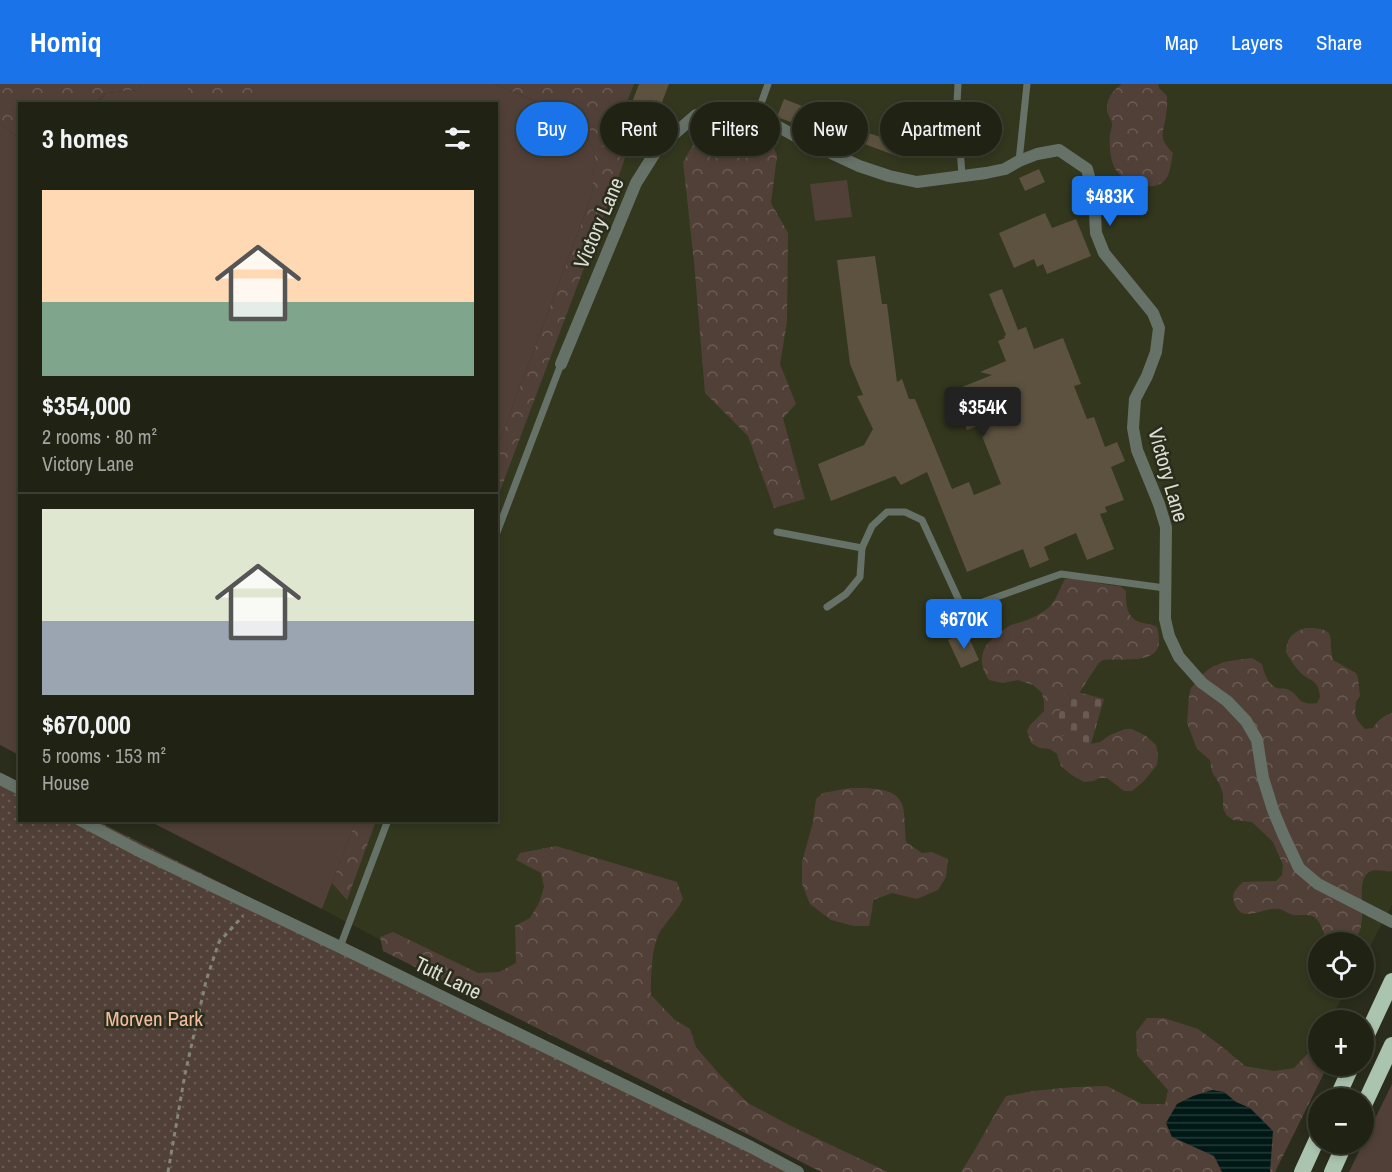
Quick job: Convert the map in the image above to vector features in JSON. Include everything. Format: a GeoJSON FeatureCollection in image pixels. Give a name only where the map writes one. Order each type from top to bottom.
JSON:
{"type":"FeatureCollection","features":[{"type":"Feature","properties":{"kind":"highway"},"geometry":{"type":"LineString","coordinates":[[1374,1020],[1392,981]]}},
{"type":"Feature","properties":{"kind":"highway"},"geometry":{"type":"LineString","coordinates":[[1372,1088],[1392,1045]]}},
{"type":"Feature","properties":{"kind":"highway"},"geometry":{"type":"LineString","coordinates":[[1302,1172],[1310,1154]]}},
{"type":"Feature","properties":{"kind":"highway"},"geometry":{"type":"LineString","coordinates":[[1332,1172],[1341,1154]]}},
{"type":"Feature","properties":{"kind":"street","name":"Victory Lane"},"geometry":{"type":"LineString","coordinates":[[561,364],[636,183],[658,148],[690,120]]}},
{"type":"Feature","properties":{"kind":"street","name":"Victory Lane"},"geometry":{"type":"LineString","coordinates":[[780,128],[859,166],[916,182],[1005,169],[1037,154],[1059,150],[1087,169],[1094,196],[1096,233],[1104,253],[1153,313],[1159,328],[1156,352],[1135,399],[1133,428],[1137,450],[1166,527],[1165,619],[1169,636],[1179,657],[1203,683],[1227,701],[1246,721],[1257,740],[1263,778],[1283,834],[1299,868],[1318,884],[1392,922]]}},
{"type":"Feature","properties":{"kind":"street"},"geometry":{"type":"LineString","coordinates":[[0,779],[18,788]]}},
{"type":"Feature","properties":{"kind":"street","name":"Tutt Lane"},"geometry":{"type":"LineString","coordinates":[[84,822],[798,1172]]}},
{"type":"Feature","properties":{"kind":"lane"},"geometry":{"type":"LineString","coordinates":[[762,102],[768,84]]}},
{"type":"Feature","properties":{"kind":"lane"},"geometry":{"type":"LineString","coordinates":[[958,84],[957,103],[962,176]]}},
{"type":"Feature","properties":{"kind":"lane"},"geometry":{"type":"LineString","coordinates":[[1019,161],[1027,84]]}},
{"type":"Feature","properties":{"kind":"lane"},"geometry":{"type":"LineString","coordinates":[[498,530],[561,364]]}},
{"type":"Feature","properties":{"kind":"lane"},"geometry":{"type":"LineString","coordinates":[[827,608],[846,594],[860,577],[862,548],[873,526],[887,512],[905,512],[922,520],[963,609],[1061,574],[1165,588]]}},
{"type":"Feature","properties":{"kind":"lane"},"geometry":{"type":"LineString","coordinates":[[777,532],[862,548]]}},
{"type":"Feature","properties":{"kind":"lane"},"geometry":{"type":"LineString","coordinates":[[340,946],[387,822]]}},
{"type":"Feature","properties":{"kind":"path"},"geometry":{"type":"LineString","coordinates":[[168,1172],[185,1074],[206,981],[219,942],[254,906]]}},
{"type":"Feature","properties":{"kind":"shaded area"},"geometry":{"type":"Polygon","coordinates":[[[582,84],[1392,84],[1392,905],[1374,939],[1374,932],[1308,932],[1308,998],[1342,998],[1335,1010],[1308,1010],[1308,1061],[1248,1172],[860,1172],[394,947],[322,909],[356,822],[498,822],[498,445],[592,195],[588,151],[588,102],[584,102],[582,84]]]}},
{"type":"Feature","properties":{"kind":"green space"},"geometry":{"type":"Polygon","coordinates":[[[0,84],[141,84],[137,90],[107,93],[96,102],[18,102],[18,136],[0,123],[0,84]]]}},
{"type":"Feature","properties":{"kind":"green space"},"geometry":{"type":"Polygon","coordinates":[[[141,84],[494,84],[538,102],[516,102],[516,156],[588,156],[588,137],[595,153],[592,195],[498,445],[498,102],[97,102],[107,93],[137,90],[141,84]]]}},
{"type":"Feature","properties":{"kind":"green space"},"geometry":{"type":"Polygon","coordinates":[[[188,84],[255,84],[249,102],[188,102],[188,84]]]}},
{"type":"Feature","properties":{"kind":"green space"},"geometry":{"type":"Polygon","coordinates":[[[494,84],[634,84],[627,102],[600,102],[600,156],[625,156],[498,496],[498,445],[592,195],[595,153],[588,137],[588,102],[538,102],[494,84]]]}},
{"type":"Feature","properties":{"kind":"green space"},"geometry":{"type":"Polygon","coordinates":[[[1122,84],[1158,84],[1167,96],[1163,139],[1173,153],[1168,174],[1160,184],[1147,186],[1132,183],[1120,175],[1112,162],[1110,134],[1112,124],[1107,107],[1111,95],[1122,84]]]}},
{"type":"Feature","properties":{"kind":"green space"},"geometry":{"type":"Polygon","coordinates":[[[0,123],[18,136],[18,754],[0,745],[0,123]]]}},
{"type":"Feature","properties":{"kind":"green space"},"geometry":{"type":"Polygon","coordinates":[[[690,150],[690,156],[777,156],[771,203],[788,233],[787,322],[780,364],[796,404],[783,418],[805,499],[774,508],[748,436],[705,393],[683,162],[690,150]]]}},
{"type":"Feature","properties":{"kind":"green space"},"geometry":{"type":"Polygon","coordinates":[[[847,180],[852,217],[815,221],[810,184],[847,180]]]}},
{"type":"Feature","properties":{"kind":"green space"},"geometry":{"type":"Polygon","coordinates":[[[1065,579],[1120,586],[1126,591],[1130,615],[1137,621],[1157,627],[1159,640],[1157,649],[1152,655],[1144,658],[1103,660],[1078,695],[1090,744],[1100,742],[1125,729],[1132,729],[1146,736],[1156,745],[1157,765],[1132,791],[1124,791],[1107,778],[1084,782],[1061,766],[1057,754],[1050,749],[1040,748],[1031,743],[1027,731],[1044,711],[1042,693],[1033,685],[1018,680],[1003,683],[989,680],[984,671],[982,655],[989,642],[1011,625],[1030,619],[1047,609],[1054,601],[1065,579]]]}},
{"type":"Feature","properties":{"kind":"green space"},"geometry":{"type":"Polygon","coordinates":[[[1317,628],[1328,632],[1333,660],[1356,673],[1358,678],[1360,696],[1356,702],[1355,713],[1357,720],[1365,729],[1373,728],[1386,715],[1392,713],[1392,871],[1372,871],[1364,879],[1362,918],[1358,932],[1324,932],[1314,917],[1293,915],[1280,909],[1247,914],[1237,909],[1233,896],[1243,882],[1276,881],[1282,875],[1283,865],[1273,842],[1252,822],[1233,820],[1226,815],[1223,808],[1223,794],[1212,772],[1210,760],[1197,749],[1187,723],[1191,688],[1205,672],[1224,662],[1243,659],[1252,658],[1262,664],[1267,678],[1274,686],[1291,691],[1305,703],[1317,703],[1320,697],[1318,687],[1298,670],[1286,652],[1291,636],[1297,631],[1317,628]]]}},
{"type":"Feature","properties":{"kind":"green space"},"geometry":{"type":"Polygon","coordinates":[[[1066,689],[1104,699],[1091,744],[1054,733],[1066,689]]]}},
{"type":"Feature","properties":{"kind":"green space","name":"Morven Park"},"geometry":{"type":"Polygon","coordinates":[[[0,772],[18,781],[18,822],[99,822],[798,1172],[0,1172],[0,772]]]}},
{"type":"Feature","properties":{"kind":"green space"},"geometry":{"type":"Polygon","coordinates":[[[850,788],[879,789],[893,794],[903,807],[906,842],[922,853],[932,852],[948,859],[946,877],[938,890],[917,899],[892,893],[873,900],[869,926],[854,926],[831,920],[810,904],[802,884],[802,862],[813,822],[816,799],[823,793],[850,788]]]}},
{"type":"Feature","properties":{"kind":"green space"},"geometry":{"type":"Polygon","coordinates":[[[151,822],[356,822],[322,909],[151,822]]]}},
{"type":"Feature","properties":{"kind":"green space"},"geometry":{"type":"Polygon","coordinates":[[[356,822],[376,822],[347,900],[332,883],[356,822]]]}},
{"type":"Feature","properties":{"kind":"green space"},"geometry":{"type":"Polygon","coordinates":[[[556,846],[677,882],[683,899],[661,930],[655,944],[651,995],[675,1020],[690,1029],[696,1047],[748,1103],[888,1172],[821,1172],[383,951],[380,937],[393,932],[478,973],[499,972],[516,963],[515,926],[530,918],[539,903],[544,887],[541,873],[516,860],[520,853],[556,846]]]}},
{"type":"Feature","properties":{"kind":"green space"},"geometry":{"type":"Polygon","coordinates":[[[1147,1018],[1164,1018],[1198,1029],[1245,1066],[1274,1071],[1294,1068],[1308,1053],[1308,1076],[1323,1076],[1317,1088],[1308,1088],[1308,1105],[1275,1172],[961,1172],[1006,1096],[1033,1091],[1107,1086],[1142,1104],[1165,1104],[1168,1090],[1137,1055],[1136,1032],[1147,1018]]]}},
{"type":"Feature","properties":{"kind":"green space"},"geometry":{"type":"Polygon","coordinates":[[[1392,1084],[1392,1172],[1349,1172],[1358,1154],[1374,1154],[1374,1121],[1392,1084]]]}},
{"type":"Feature","properties":{"kind":"water"},"geometry":{"type":"Polygon","coordinates":[[[1212,1090],[1224,1092],[1236,1102],[1250,1108],[1273,1131],[1270,1172],[1222,1172],[1214,1156],[1172,1137],[1166,1123],[1177,1104],[1212,1090]]]}},
{"type":"Feature","properties":{"kind":"building"},"geometry":{"type":"Polygon","coordinates":[[[639,84],[669,84],[662,102],[632,102],[639,84]]]}},
{"type":"Feature","properties":{"kind":"building"},"geometry":{"type":"Polygon","coordinates":[[[784,99],[792,102],[792,122],[780,118],[780,109],[784,99]]]}},
{"type":"Feature","properties":{"kind":"building"},"geometry":{"type":"Polygon","coordinates":[[[868,133],[880,137],[880,150],[868,145],[868,133]]]}},
{"type":"Feature","properties":{"kind":"building"},"geometry":{"type":"Polygon","coordinates":[[[1039,169],[1045,182],[1025,191],[1019,178],[1039,169]]]}},
{"type":"Feature","properties":{"kind":"building"},"geometry":{"type":"Polygon","coordinates":[[[1045,213],[1052,228],[1076,219],[1091,256],[1047,274],[1043,264],[1037,267],[1034,259],[1014,268],[999,233],[1045,213]]]}},
{"type":"Feature","properties":{"kind":"building"},"geometry":{"type":"Polygon","coordinates":[[[875,256],[882,304],[887,304],[897,382],[902,379],[909,399],[915,399],[952,489],[969,482],[974,495],[1001,484],[978,426],[967,430],[952,391],[992,375],[980,372],[1006,361],[998,341],[1006,335],[989,294],[1002,289],[1018,330],[1026,327],[1034,349],[1063,338],[1081,384],[1074,386],[1087,419],[1094,417],[1105,447],[1117,442],[1125,461],[1111,467],[1124,500],[1105,507],[1107,512],[1100,514],[1114,549],[1087,560],[1076,533],[1044,547],[1049,560],[1030,568],[1023,549],[967,572],[927,472],[901,485],[895,476],[831,501],[818,464],[864,445],[873,429],[857,396],[863,395],[850,364],[837,260],[875,256]]]}},
{"type":"Feature","properties":{"kind":"building"},"geometry":{"type":"Polygon","coordinates":[[[966,631],[979,660],[961,668],[948,640],[966,631]]]}}]}
